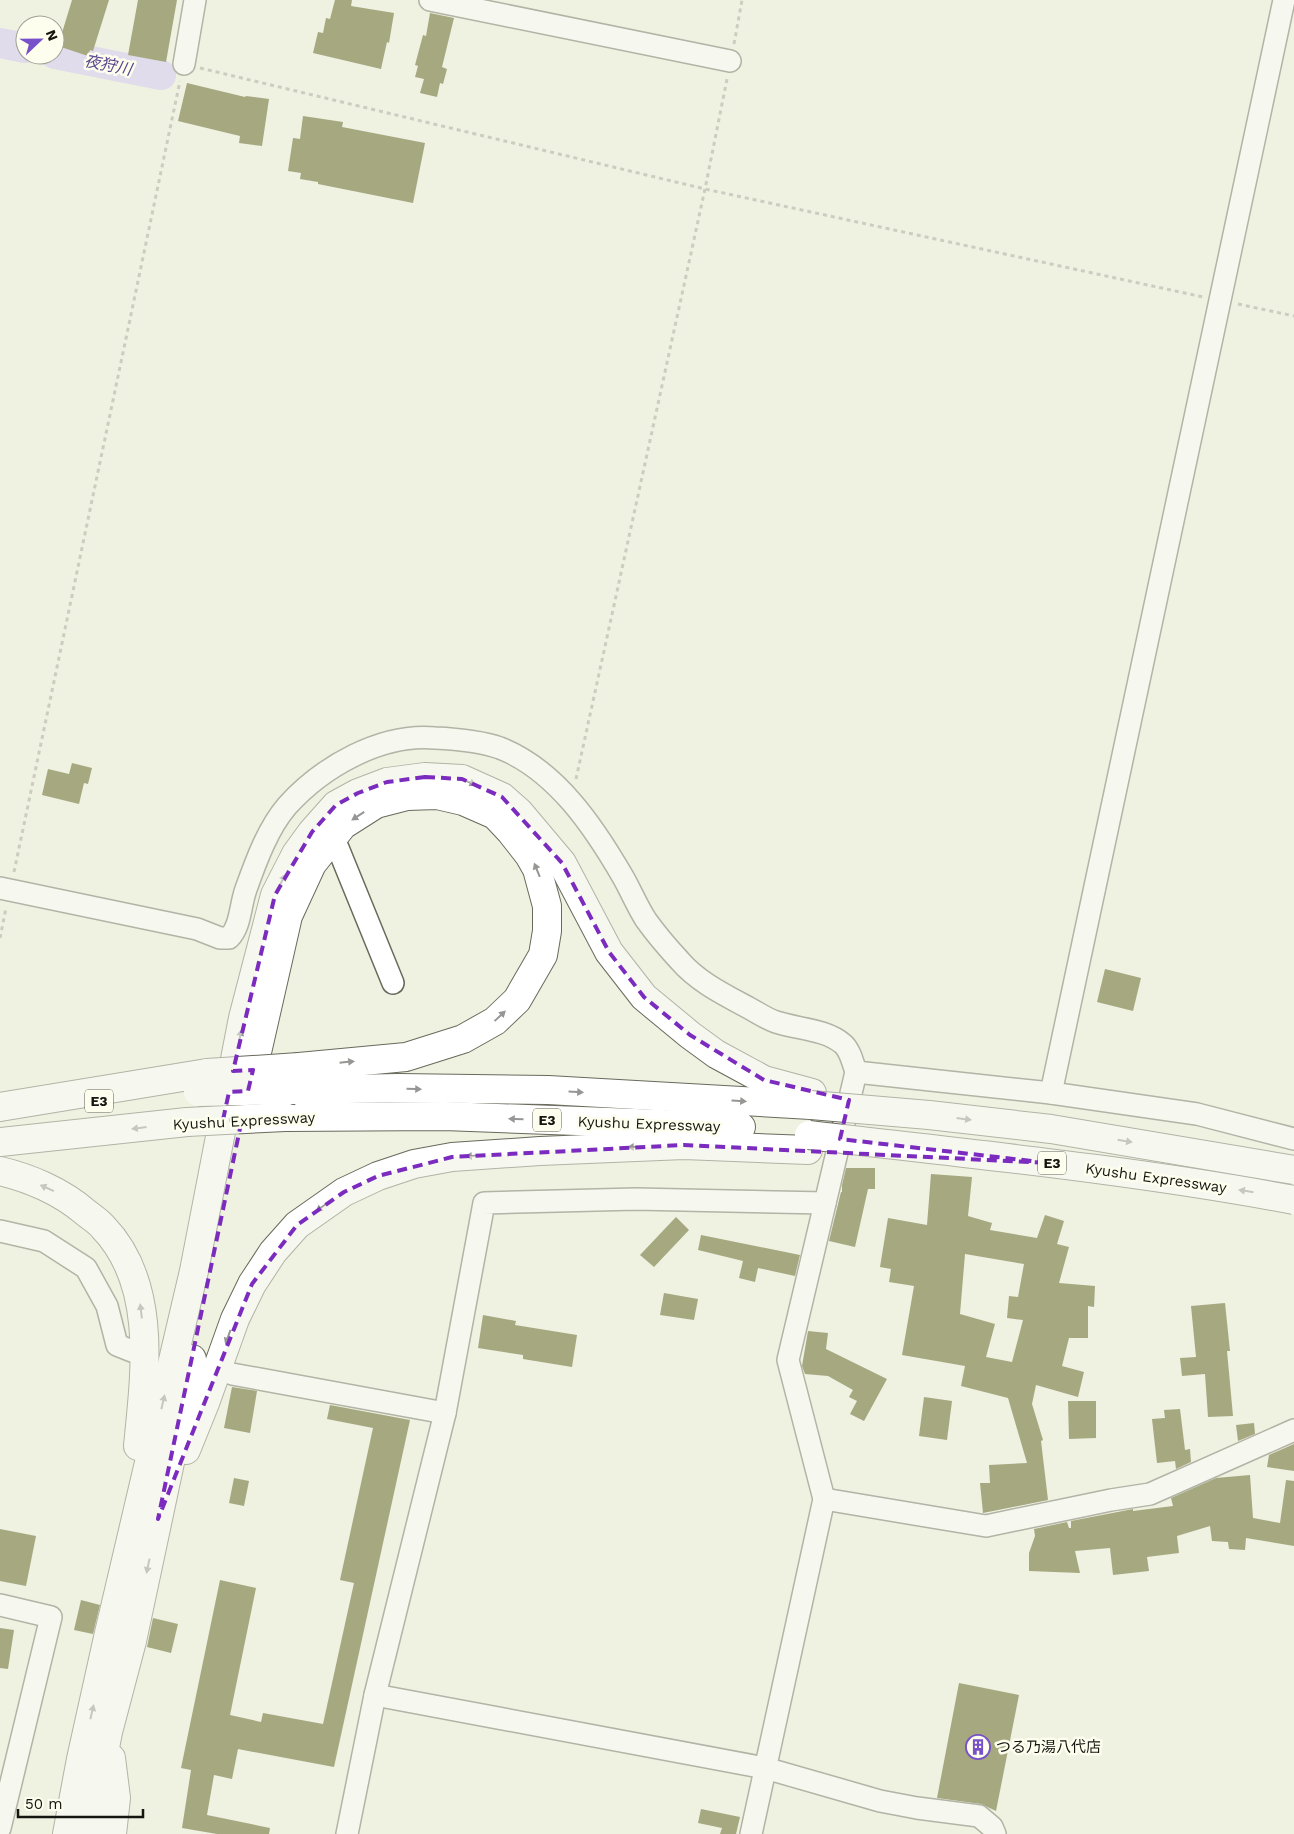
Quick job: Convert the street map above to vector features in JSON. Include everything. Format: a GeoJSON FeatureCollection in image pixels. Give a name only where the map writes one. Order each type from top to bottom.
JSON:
{"type":"FeatureCollection","features":[{"type":"Feature","properties":{"kind":"highway"},"geometry":{"type":"LineString","coordinates":[[67,1834],[81,1759],[194,1271],[244,1018],[275,895],[296,854],[312,832],[336,806],[358,793],[387,782],[425,777],[462,779],[502,797],[519,812],[562,863],[610,952],[644,997],[716,1054],[764,1080],[812,1099]]}},
{"type":"Feature","properties":{"kind":"highway"},"geometry":{"type":"LineString","coordinates":[[88,1834],[108,1732],[132,1641],[232,1164],[288,916],[312,864],[343,825],[376,804],[407,796],[437,795],[463,800],[495,815],[529,855],[537,869],[547,906],[547,930],[543,955],[532,977],[516,1000],[495,1021],[463,1039],[406,1057],[297,1079]]}},
{"type":"Feature","properties":{"kind":"highway","name":"Kyushu Expressway"},"geometry":{"type":"LineString","coordinates":[[0,1108],[202,1082],[297,1079],[399,1088],[548,1090],[812,1099],[1051,1130],[1294,1170]]}},
{"type":"Feature","properties":{"kind":"highway","name":"Kyushu Expressway"},"geometry":{"type":"LineString","coordinates":[[0,1142],[188,1122],[285,1117],[444,1116],[638,1123],[745,1128],[809,1142],[1049,1163],[1247,1191],[1294,1200]]}},
{"type":"Feature","properties":{"kind":"highway"},"geometry":{"type":"LineString","coordinates":[[158,1519],[205,1403],[235,1319],[252,1284],[273,1252],[297,1225],[344,1192],[378,1176],[414,1164],[452,1157],[540,1151],[809,1142]]}},
{"type":"Feature","properties":{"kind":"highway"},"geometry":{"type":"LineString","coordinates":[[0,1171],[50,1189],[75,1203],[103,1227],[123,1254],[136,1283],[141,1308],[145,1374],[132,1534]]}},
{"type":"Feature","properties":{"kind":"highway"},"geometry":{"type":"LineString","coordinates":[[108,1732],[116,1798],[112,1834]]}},
{"type":"Feature","properties":{"kind":"highway"},"geometry":{"type":"LineString","coordinates":[[49,1834],[81,1759]]}},
{"type":"Feature","properties":{"kind":"street"},"geometry":{"type":"LineString","coordinates":[[184,64],[195,0]]}},
{"type":"Feature","properties":{"kind":"street"},"geometry":{"type":"LineString","coordinates":[[430,0],[730,61]]}},
{"type":"Feature","properties":{"kind":"street"},"geometry":{"type":"LineString","coordinates":[[1051,1093],[1284,0]]}},
{"type":"Feature","properties":{"kind":"street"},"geometry":{"type":"LineString","coordinates":[[5,889],[197,929],[220,938],[229,938],[236,932],[246,890],[267,837],[286,808],[312,782],[335,766],[377,746],[399,740],[423,737],[465,740],[500,748],[528,763],[551,781],[600,838],[646,920],[682,963],[713,988],[774,1022],[835,1039],[845,1046],[856,1072],[788,1360],[824,1499],[751,1834]]}},
{"type":"Feature","properties":{"kind":"street"},"geometry":{"type":"LineString","coordinates":[[312,782],[322,804]]}},
{"type":"Feature","properties":{"kind":"street"},"geometry":{"type":"LineString","coordinates":[[338,848],[393,983]]}},
{"type":"Feature","properties":{"kind":"street"},"geometry":{"type":"LineString","coordinates":[[856,1072],[1051,1093],[1197,1114],[1294,1139]]}},
{"type":"Feature","properties":{"kind":"street"},"geometry":{"type":"LineString","coordinates":[[347,1834],[375,1696],[445,1413],[484,1203],[636,1199],[824,1203]]}},
{"type":"Feature","properties":{"kind":"street"},"geometry":{"type":"LineString","coordinates":[[0,1231],[44,1241],[86,1268],[108,1306],[117,1345],[132,1351]]}},
{"type":"Feature","properties":{"kind":"street"},"geometry":{"type":"LineString","coordinates":[[232,1374],[445,1413]]}},
{"type":"Feature","properties":{"kind":"street"},"geometry":{"type":"LineString","coordinates":[[824,1499],[986,1526],[1111,1500],[1150,1494],[1294,1430]]}},
{"type":"Feature","properties":{"kind":"street"},"geometry":{"type":"LineString","coordinates":[[0,1605],[52,1616],[0,1828]]}},
{"type":"Feature","properties":{"kind":"street"},"geometry":{"type":"LineString","coordinates":[[375,1696],[765,1768],[880,1801],[979,1816],[992,1827],[995,1834]]}},
{"type":"Feature","properties":{"kind":"path"},"geometry":{"type":"LineString","coordinates":[[568,799],[576,780],[705,189],[742,0]]}},
{"type":"Feature","properties":{"kind":"path"},"geometry":{"type":"LineString","coordinates":[[0,938],[5,889],[184,64],[705,189],[1294,316]]}},
{"type":"Feature","properties":{"kind":"highlighted area"},"geometry":{"type":"Polygon","coordinates":[[[425,777],[462,779],[502,797],[562,863],[609,952],[644,997],[690,1035],[764,1080],[849,1100],[840,1139],[1049,1163],[684,1145],[452,1157],[378,1176],[344,1192],[297,1225],[252,1284],[158,1519],[242,1119],[223,1120],[229,1092],[248,1091],[253,1070],[233,1071],[275,895],[312,832],[336,805],[358,793],[387,782],[425,777]]]}},
{"type":"Feature","properties":{"kind":"building"},"geometry":{"type":"Polygon","coordinates":[[[72,0],[109,0],[93,51],[90,50],[88,56],[65,48],[65,23],[72,0]]]}},
{"type":"Feature","properties":{"kind":"building"},"geometry":{"type":"Polygon","coordinates":[[[138,0],[177,0],[166,62],[128,55],[138,0]]]}},
{"type":"Feature","properties":{"kind":"building"},"geometry":{"type":"Polygon","coordinates":[[[335,0],[352,0],[351,6],[394,13],[389,43],[387,42],[381,69],[313,53],[318,32],[323,33],[326,18],[330,19],[335,0]]]}},
{"type":"Feature","properties":{"kind":"building"},"geometry":{"type":"Polygon","coordinates":[[[430,13],[454,18],[442,67],[447,69],[443,84],[440,83],[437,97],[420,93],[424,79],[415,77],[418,66],[415,65],[423,35],[426,36],[430,13]]]}},
{"type":"Feature","properties":{"kind":"building"},"geometry":{"type":"Polygon","coordinates":[[[187,83],[245,97],[269,99],[262,146],[239,143],[240,136],[178,121],[187,83]]]}},
{"type":"Feature","properties":{"kind":"building"},"geometry":{"type":"Polygon","coordinates":[[[303,116],[343,122],[342,127],[425,143],[413,203],[318,184],[318,182],[300,179],[301,173],[288,171],[293,138],[300,139],[303,116]]]}},
{"type":"Feature","properties":{"kind":"building"},"geometry":{"type":"Polygon","coordinates":[[[72,763],[92,768],[88,784],[84,783],[79,804],[42,795],[48,769],[69,774],[72,763]]]}},
{"type":"Feature","properties":{"kind":"building"},"geometry":{"type":"Polygon","coordinates":[[[1105,969],[1141,978],[1133,1011],[1097,1002],[1105,969]]]}},
{"type":"Feature","properties":{"kind":"building"},"geometry":{"type":"Polygon","coordinates":[[[846,1168],[875,1168],[875,1189],[868,1189],[855,1247],[829,1241],[842,1192],[846,1168]]]}},
{"type":"Feature","properties":{"kind":"building"},"geometry":{"type":"Polygon","coordinates":[[[931,1174],[972,1177],[968,1216],[992,1223],[990,1230],[1037,1238],[1045,1215],[1064,1221],[1057,1244],[1069,1247],[1059,1283],[1095,1286],[1094,1307],[1088,1306],[1088,1338],[1069,1338],[1062,1366],[1084,1372],[1078,1397],[1036,1385],[1032,1404],[1043,1440],[1041,1441],[1048,1500],[983,1513],[980,1483],[990,1483],[989,1465],[1027,1463],[1008,1398],[961,1386],[965,1366],[902,1355],[914,1286],[889,1282],[891,1269],[880,1267],[888,1218],[927,1225],[931,1174]],[[965,1254],[960,1314],[995,1324],[986,1357],[1012,1362],[1023,1320],[1007,1318],[1009,1296],[1018,1297],[1024,1264],[965,1254]]]}},
{"type":"Feature","properties":{"kind":"building"},"geometry":{"type":"Polygon","coordinates":[[[676,1217],[689,1230],[654,1267],[640,1255],[676,1217]]]}},
{"type":"Feature","properties":{"kind":"building"},"geometry":{"type":"Polygon","coordinates":[[[701,1235],[800,1255],[795,1276],[758,1268],[755,1282],[739,1278],[743,1261],[698,1250],[701,1235]]]}},
{"type":"Feature","properties":{"kind":"building"},"geometry":{"type":"Polygon","coordinates":[[[664,1293],[698,1299],[694,1320],[660,1315],[664,1293]]]}},
{"type":"Feature","properties":{"kind":"building"},"geometry":{"type":"Polygon","coordinates":[[[1225,1303],[1230,1351],[1227,1351],[1233,1416],[1208,1417],[1205,1374],[1182,1376],[1180,1358],[1196,1357],[1191,1306],[1225,1303]]]}},
{"type":"Feature","properties":{"kind":"building"},"geometry":{"type":"Polygon","coordinates":[[[483,1315],[516,1321],[515,1325],[577,1335],[572,1367],[523,1359],[523,1355],[478,1348],[483,1315]]]}},
{"type":"Feature","properties":{"kind":"building"},"geometry":{"type":"Polygon","coordinates":[[[808,1331],[828,1333],[826,1349],[887,1379],[864,1421],[850,1414],[857,1401],[849,1397],[853,1390],[828,1376],[805,1374],[802,1366],[808,1331]]]}},
{"type":"Feature","properties":{"kind":"building"},"geometry":{"type":"Polygon","coordinates":[[[232,1387],[257,1391],[250,1433],[224,1428],[232,1387]]]}},
{"type":"Feature","properties":{"kind":"building"},"geometry":{"type":"Polygon","coordinates":[[[924,1397],[952,1401],[947,1440],[919,1436],[924,1397]]]}},
{"type":"Feature","properties":{"kind":"building"},"geometry":{"type":"Polygon","coordinates":[[[1068,1401],[1096,1401],[1096,1438],[1069,1439],[1068,1401]]]}},
{"type":"Feature","properties":{"kind":"building"},"geometry":{"type":"Polygon","coordinates":[[[330,1405],[410,1420],[334,1767],[238,1749],[232,1779],[214,1775],[207,1815],[270,1828],[269,1834],[217,1834],[182,1828],[191,1770],[181,1768],[220,1580],[256,1588],[230,1715],[261,1722],[263,1713],[323,1724],[354,1583],[340,1580],[373,1428],[327,1419],[330,1405]]]}},
{"type":"Feature","properties":{"kind":"building"},"geometry":{"type":"Polygon","coordinates":[[[1180,1409],[1185,1450],[1190,1449],[1191,1462],[1176,1469],[1175,1461],[1157,1463],[1152,1419],[1165,1418],[1164,1410],[1180,1409]]]}},
{"type":"Feature","properties":{"kind":"building"},"geometry":{"type":"Polygon","coordinates":[[[1254,1423],[1255,1434],[1238,1441],[1236,1425],[1254,1423]]]}},
{"type":"Feature","properties":{"kind":"building"},"geometry":{"type":"Polygon","coordinates":[[[1294,1444],[1294,1471],[1267,1467],[1269,1455],[1294,1444]]]}},
{"type":"Feature","properties":{"kind":"building"},"geometry":{"type":"Polygon","coordinates":[[[1250,1475],[1253,1518],[1280,1523],[1286,1480],[1294,1481],[1294,1546],[1246,1538],[1245,1550],[1229,1549],[1228,1542],[1212,1541],[1210,1526],[1177,1536],[1179,1553],[1147,1557],[1149,1571],[1113,1575],[1110,1548],[1075,1551],[1080,1573],[1029,1571],[1029,1553],[1035,1536],[1034,1529],[1067,1522],[1069,1528],[1071,1528],[1071,1521],[1133,1509],[1133,1511],[1173,1506],[1171,1498],[1216,1478],[1250,1475]]]}},
{"type":"Feature","properties":{"kind":"building"},"geometry":{"type":"Polygon","coordinates":[[[234,1478],[249,1481],[244,1506],[229,1503],[234,1478]]]}},
{"type":"Feature","properties":{"kind":"building"},"geometry":{"type":"Polygon","coordinates":[[[0,1529],[36,1536],[26,1586],[0,1581],[0,1529]]]}},
{"type":"Feature","properties":{"kind":"building"},"geometry":{"type":"Polygon","coordinates":[[[81,1600],[100,1605],[93,1634],[74,1630],[81,1600]]]}},
{"type":"Feature","properties":{"kind":"building"},"geometry":{"type":"Polygon","coordinates":[[[153,1618],[178,1624],[171,1653],[147,1647],[153,1618]]]}},
{"type":"Feature","properties":{"kind":"building"},"geometry":{"type":"Polygon","coordinates":[[[0,1628],[14,1630],[8,1669],[0,1668],[0,1628]]]}},
{"type":"Feature","properties":{"kind":"building","name":"つる乃湯八代店"},"geometry":{"type":"Polygon","coordinates":[[[959,1683],[1019,1695],[996,1811],[981,1804],[937,1798],[959,1683]]]}},
{"type":"Feature","properties":{"kind":"building"},"geometry":{"type":"Polygon","coordinates":[[[701,1809],[740,1817],[736,1834],[720,1834],[722,1828],[698,1823],[701,1809]]]}},
{"type":"Feature","properties":{"kind":"waterway","name":"夜狩川"},"geometry":{"type":"LineString","coordinates":[[0,43],[15,46]]}},
{"type":"Feature","properties":{"kind":"waterway","name":"夜狩川"},"geometry":{"type":"LineString","coordinates":[[65,56],[161,75]]}},
{"type":"Feature","properties":{"kind":"place","name":"つる乃湯八代店"},"geometry":{"type":"Point","coordinates":[978,1747]}}]}
